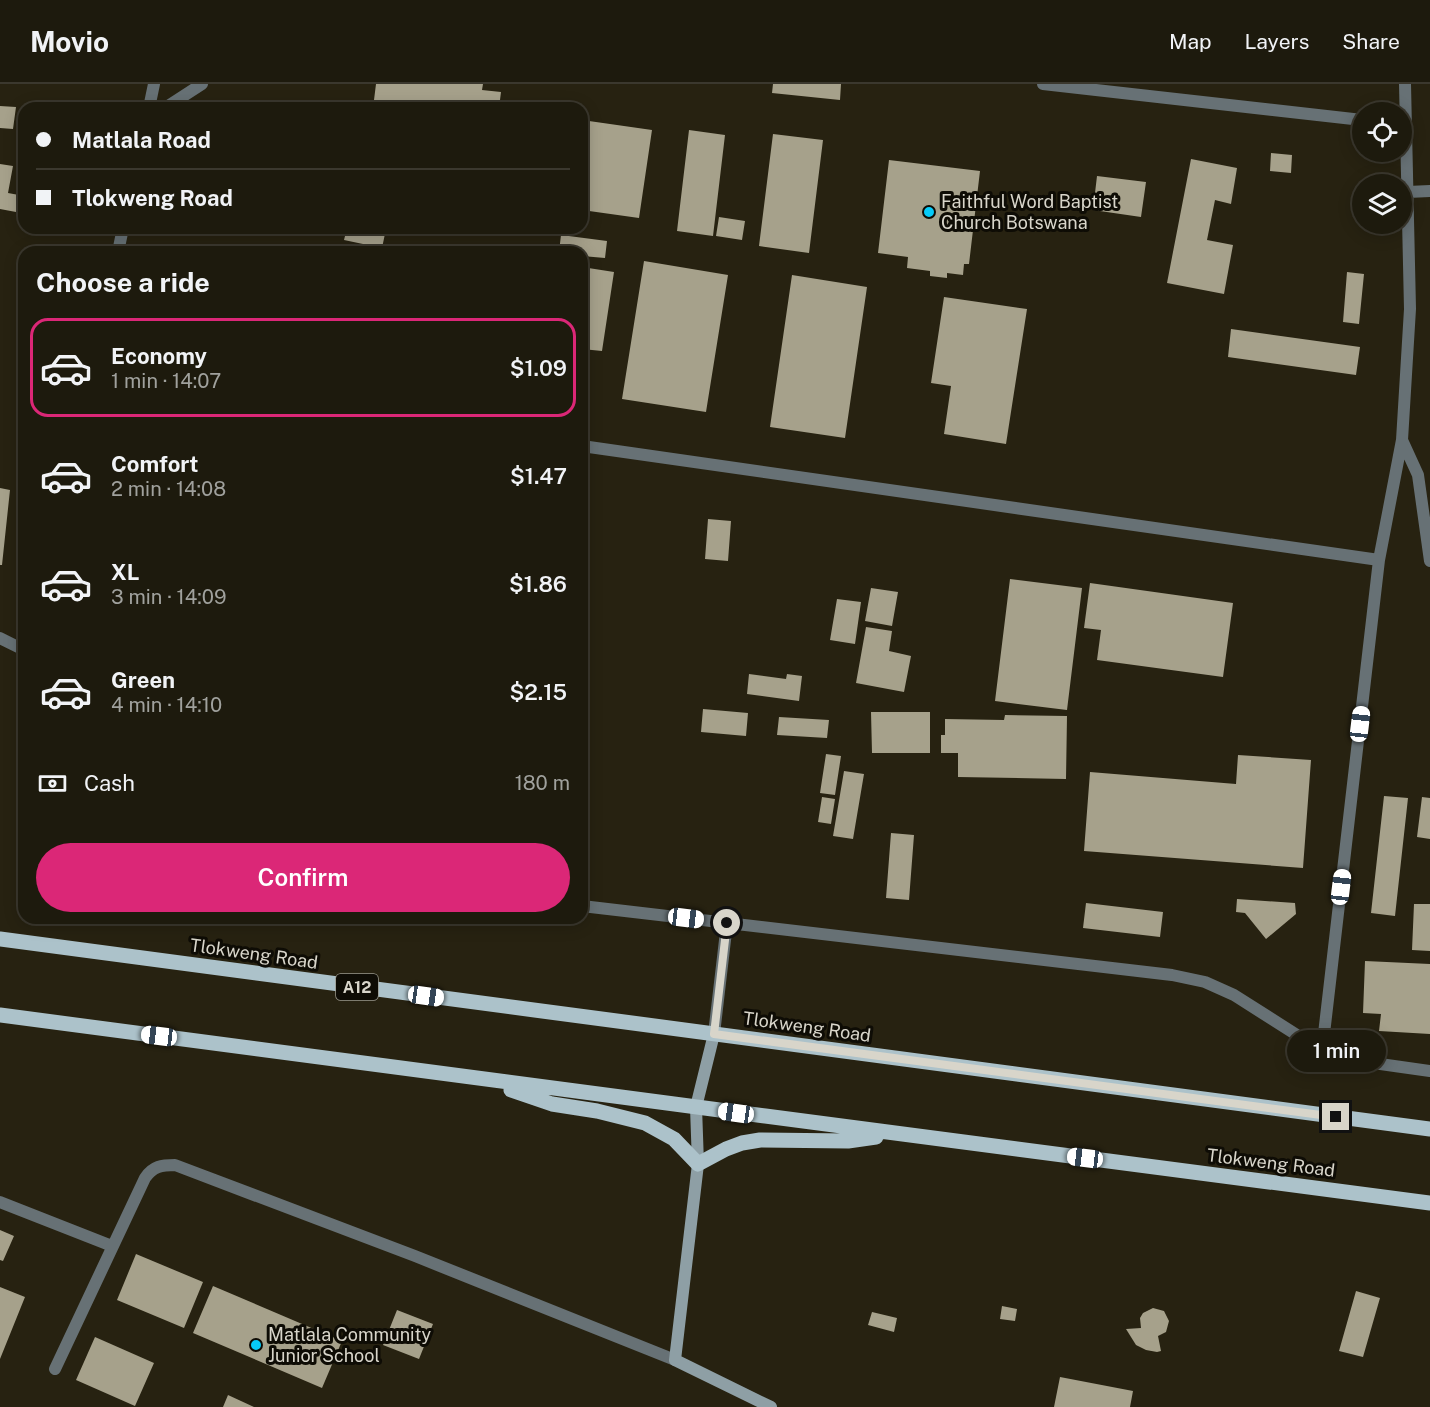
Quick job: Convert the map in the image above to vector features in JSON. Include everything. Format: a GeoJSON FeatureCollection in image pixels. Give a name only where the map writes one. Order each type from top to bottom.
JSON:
{"type":"FeatureCollection","features":[{"type":"Feature","properties":{"kind":"main road","name":"Tlokweng Road"},"geometry":{"type":"LineString","coordinates":[[0,939],[1430,1129]]}},
{"type":"Feature","properties":{"kind":"main road","name":"Tlokweng Road"},"geometry":{"type":"LineString","coordinates":[[0,1014],[1430,1203]]}},
{"type":"Feature","properties":{"kind":"main road"},"geometry":{"type":"LineString","coordinates":[[476,1078],[552,1104],[597,1111],[645,1123],[674,1139],[698,1164],[726,1149],[760,1140],[848,1141],[880,1137],[924,1137]]}},
{"type":"Feature","properties":{"kind":"street"},"geometry":{"type":"LineString","coordinates":[[150,102],[154,84]]}},
{"type":"Feature","properties":{"kind":"street"},"geometry":{"type":"LineString","coordinates":[[174,102],[202,84]]}},
{"type":"Feature","properties":{"kind":"street"},"geometry":{"type":"LineString","coordinates":[[1043,84],[1352,119]]}},
{"type":"Feature","properties":{"kind":"street"},"geometry":{"type":"LineString","coordinates":[[1405,84],[1405,102]]}},
{"type":"Feature","properties":{"kind":"street"},"geometry":{"type":"LineString","coordinates":[[1412,192],[1430,191]]}},
{"type":"Feature","properties":{"kind":"street"},"geometry":{"type":"LineString","coordinates":[[1322,1051],[1379,560],[1402,440],[1410,309],[1409,234]]}},
{"type":"Feature","properties":{"kind":"street"},"geometry":{"type":"LineString","coordinates":[[1402,440],[1418,476],[1430,561]]}},
{"type":"Feature","properties":{"kind":"street"},"geometry":{"type":"LineString","coordinates":[[588,447],[1379,560]]}},
{"type":"Feature","properties":{"kind":"street"},"geometry":{"type":"LineString","coordinates":[[0,638],[18,647]]}},
{"type":"Feature","properties":{"kind":"street"},"geometry":{"type":"LineString","coordinates":[[588,907],[1172,975],[1206,982],[1234,995],[1322,1051],[1345,1059],[1430,1071]]}},
{"type":"Feature","properties":{"kind":"street"},"geometry":{"type":"LineString","coordinates":[[675,1360],[698,1164],[696,1107],[714,1034],[727,923]]}},
{"type":"Feature","properties":{"kind":"street"},"geometry":{"type":"LineString","coordinates":[[55,1368],[149,1172],[155,1167],[175,1165],[415,1256],[675,1360],[771,1407]]}},
{"type":"Feature","properties":{"kind":"street"},"geometry":{"type":"LineString","coordinates":[[0,1202],[112,1246]]}},
{"type":"Feature","properties":{"kind":"building"},"geometry":{"type":"Polygon","coordinates":[[[376,84],[483,84],[482,90],[501,92],[500,102],[374,102],[376,84]]]}},
{"type":"Feature","properties":{"kind":"building"},"geometry":{"type":"Polygon","coordinates":[[[773,84],[841,84],[840,100],[772,93],[773,84]]]}},
{"type":"Feature","properties":{"kind":"building"},"geometry":{"type":"Polygon","coordinates":[[[0,106],[16,107],[13,129],[0,128],[0,106]]]}},
{"type":"Feature","properties":{"kind":"building"},"geometry":{"type":"Polygon","coordinates":[[[588,121],[652,130],[639,218],[588,211],[588,121]]]}},
{"type":"Feature","properties":{"kind":"building"},"geometry":{"type":"Polygon","coordinates":[[[689,130],[725,135],[713,236],[677,231],[689,130]]]}},
{"type":"Feature","properties":{"kind":"building"},"geometry":{"type":"Polygon","coordinates":[[[773,134],[823,140],[809,253],[759,246],[773,134]]]}},
{"type":"Feature","properties":{"kind":"building"},"geometry":{"type":"Polygon","coordinates":[[[1271,153],[1292,155],[1291,173],[1270,171],[1271,153]]]}},
{"type":"Feature","properties":{"kind":"building"},"geometry":{"type":"Polygon","coordinates":[[[1191,159],[1237,168],[1231,204],[1215,200],[1207,240],[1233,245],[1224,294],[1167,283],[1191,159]]]}},
{"type":"Feature","properties":{"kind":"building","name":"Faithful Word Baptist Church Botswana"},"geometry":{"type":"Polygon","coordinates":[[[889,160],[980,171],[969,264],[964,264],[963,275],[947,273],[947,278],[930,276],[930,271],[907,268],[908,257],[878,253],[889,160]]]}},
{"type":"Feature","properties":{"kind":"building"},"geometry":{"type":"Polygon","coordinates":[[[0,164],[13,166],[8,193],[18,195],[18,201],[16,212],[0,209],[0,164]]]}},
{"type":"Feature","properties":{"kind":"building"},"geometry":{"type":"Polygon","coordinates":[[[1097,176],[1146,182],[1141,217],[1093,210],[1097,176]]]}},
{"type":"Feature","properties":{"kind":"building"},"geometry":{"type":"Polygon","coordinates":[[[719,217],[745,221],[742,240],[716,236],[719,217]]]}},
{"type":"Feature","properties":{"kind":"building"},"geometry":{"type":"Polygon","coordinates":[[[346,234],[385,234],[382,246],[344,240],[346,234]]]}},
{"type":"Feature","properties":{"kind":"building"},"geometry":{"type":"Polygon","coordinates":[[[561,235],[607,241],[605,258],[588,257],[588,246],[560,246],[561,235]]]}},
{"type":"Feature","properties":{"kind":"building"},"geometry":{"type":"Polygon","coordinates":[[[644,261],[728,275],[706,412],[622,399],[644,261]]]}},
{"type":"Feature","properties":{"kind":"building"},"geometry":{"type":"Polygon","coordinates":[[[588,268],[614,272],[602,351],[588,350],[588,268]]]}},
{"type":"Feature","properties":{"kind":"building"},"geometry":{"type":"Polygon","coordinates":[[[1347,272],[1364,274],[1359,324],[1343,322],[1347,272]]]}},
{"type":"Feature","properties":{"kind":"building"},"geometry":{"type":"Polygon","coordinates":[[[792,275],[867,287],[845,438],[770,427],[792,275]]]}},
{"type":"Feature","properties":{"kind":"building"},"geometry":{"type":"Polygon","coordinates":[[[944,297],[1027,309],[1006,444],[944,434],[951,386],[931,383],[944,297]]]}},
{"type":"Feature","properties":{"kind":"building"},"geometry":{"type":"Polygon","coordinates":[[[1231,329],[1360,347],[1356,375],[1228,357],[1231,329]]]}},
{"type":"Feature","properties":{"kind":"building"},"geometry":{"type":"Polygon","coordinates":[[[0,488],[10,490],[2,565],[0,565],[0,488]]]}},
{"type":"Feature","properties":{"kind":"building"},"geometry":{"type":"Polygon","coordinates":[[[708,519],[731,521],[728,561],[705,559],[708,519]]]}},
{"type":"Feature","properties":{"kind":"building"},"geometry":{"type":"Polygon","coordinates":[[[1010,579],[1082,588],[1067,710],[995,701],[1010,579]]]}},
{"type":"Feature","properties":{"kind":"building"},"geometry":{"type":"Polygon","coordinates":[[[1090,583],[1233,603],[1223,677],[1097,660],[1101,630],[1084,628],[1090,583]]]}},
{"type":"Feature","properties":{"kind":"building"},"geometry":{"type":"Polygon","coordinates":[[[871,588],[898,592],[892,626],[865,621],[871,588]]]}},
{"type":"Feature","properties":{"kind":"building"},"geometry":{"type":"Polygon","coordinates":[[[837,599],[861,602],[855,644],[830,640],[837,599]]]}},
{"type":"Feature","properties":{"kind":"building"},"geometry":{"type":"Polygon","coordinates":[[[866,627],[892,631],[889,651],[911,656],[904,692],[856,683],[866,627]]]}},
{"type":"Feature","properties":{"kind":"building"},"geometry":{"type":"Polygon","coordinates":[[[749,674],[786,679],[787,674],[802,676],[799,701],[747,694],[749,674]]]}},
{"type":"Feature","properties":{"kind":"building"},"geometry":{"type":"Polygon","coordinates":[[[703,709],[748,713],[746,736],[701,732],[703,709]]]}},
{"type":"Feature","properties":{"kind":"building"},"geometry":{"type":"Polygon","coordinates":[[[871,712],[930,712],[930,753],[872,753],[871,712]]]}},
{"type":"Feature","properties":{"kind":"building"},"geometry":{"type":"Polygon","coordinates":[[[1005,715],[1067,716],[1066,779],[958,777],[958,753],[941,753],[941,735],[945,735],[945,719],[1004,720],[1005,715]]]}},
{"type":"Feature","properties":{"kind":"building"},"geometry":{"type":"Polygon","coordinates":[[[779,717],[829,720],[827,738],[777,735],[779,717]]]}},
{"type":"Feature","properties":{"kind":"building"},"geometry":{"type":"Polygon","coordinates":[[[826,754],[841,756],[835,795],[820,793],[826,754]]]}},
{"type":"Feature","properties":{"kind":"building"},"geometry":{"type":"Polygon","coordinates":[[[1238,755],[1311,760],[1303,868],[1084,851],[1090,772],[1236,784],[1238,755]]]}},
{"type":"Feature","properties":{"kind":"building"},"geometry":{"type":"Polygon","coordinates":[[[844,771],[864,774],[853,839],[833,836],[844,771]]]}},
{"type":"Feature","properties":{"kind":"building"},"geometry":{"type":"Polygon","coordinates":[[[1384,796],[1408,798],[1395,916],[1371,913],[1384,796]]]}},
{"type":"Feature","properties":{"kind":"building"},"geometry":{"type":"Polygon","coordinates":[[[822,797],[835,799],[831,824],[818,822],[822,797]]]}},
{"type":"Feature","properties":{"kind":"building"},"geometry":{"type":"Polygon","coordinates":[[[1422,797],[1430,798],[1430,839],[1417,837],[1422,797]]]}},
{"type":"Feature","properties":{"kind":"building"},"geometry":{"type":"Polygon","coordinates":[[[891,833],[914,835],[909,900],[886,898],[891,833]]]}},
{"type":"Feature","properties":{"kind":"building"},"geometry":{"type":"Polygon","coordinates":[[[1237,899],[1295,903],[1296,914],[1266,939],[1245,913],[1236,912],[1237,899]]]}},
{"type":"Feature","properties":{"kind":"building"},"geometry":{"type":"Polygon","coordinates":[[[1086,903],[1163,912],[1160,937],[1083,928],[1086,903]]]}},
{"type":"Feature","properties":{"kind":"building"},"geometry":{"type":"Polygon","coordinates":[[[1414,904],[1430,904],[1430,951],[1412,950],[1414,904]]]}},
{"type":"Feature","properties":{"kind":"building"},"geometry":{"type":"Polygon","coordinates":[[[1365,961],[1430,964],[1430,1034],[1379,1031],[1381,1014],[1363,1013],[1365,961]]]}},
{"type":"Feature","properties":{"kind":"building"},"geometry":{"type":"Polygon","coordinates":[[[0,1230],[14,1236],[3,1261],[0,1260],[0,1230]]]}},
{"type":"Feature","properties":{"kind":"building"},"geometry":{"type":"Polygon","coordinates":[[[136,1254],[203,1282],[184,1328],[117,1300],[136,1254]]]}},
{"type":"Feature","properties":{"kind":"building"},"geometry":{"type":"Polygon","coordinates":[[[213,1286],[342,1341],[322,1388],[193,1333],[213,1286]]]}},
{"type":"Feature","properties":{"kind":"building"},"geometry":{"type":"Polygon","coordinates":[[[0,1287],[25,1297],[0,1359],[0,1287]]]}},
{"type":"Feature","properties":{"kind":"building"},"geometry":{"type":"Polygon","coordinates":[[[1356,1291],[1380,1298],[1363,1357],[1339,1351],[1356,1291]]]}},
{"type":"Feature","properties":{"kind":"building"},"geometry":{"type":"Polygon","coordinates":[[[1002,1306],[1017,1309],[1015,1321],[1000,1319],[1002,1306]]]}},
{"type":"Feature","properties":{"kind":"building"},"geometry":{"type":"Polygon","coordinates":[[[1153,1308],[1164,1311],[1169,1321],[1166,1332],[1158,1336],[1161,1351],[1157,1352],[1136,1345],[1126,1329],[1141,1328],[1140,1318],[1143,1313],[1153,1308]]]}},
{"type":"Feature","properties":{"kind":"building"},"geometry":{"type":"Polygon","coordinates":[[[397,1310],[433,1324],[419,1359],[383,1345],[397,1310]]]}},
{"type":"Feature","properties":{"kind":"building"},"geometry":{"type":"Polygon","coordinates":[[[872,1312],[897,1318],[894,1332],[868,1325],[872,1312]]]}},
{"type":"Feature","properties":{"kind":"building"},"geometry":{"type":"Polygon","coordinates":[[[95,1337],[154,1363],[135,1406],[76,1380],[95,1337]]]}},
{"type":"Feature","properties":{"kind":"building"},"geometry":{"type":"Polygon","coordinates":[[[1060,1377],[1133,1391],[1130,1407],[1054,1407],[1060,1377]]]}},
{"type":"Feature","properties":{"kind":"building"},"geometry":{"type":"Polygon","coordinates":[[[228,1395],[254,1407],[223,1407],[228,1395]]]}},
{"type":"Feature","properties":{"kind":"place","name":"Faithful Word Baptist Church Botswana"},"geometry":{"type":"Point","coordinates":[929,212]}},
{"type":"Feature","properties":{"kind":"place","name":"Matlala Community Junior School"},"geometry":{"type":"Point","coordinates":[256,1345]}},
{"type":"Feature","properties":{"kind":"route"},"geometry":{"type":"LineString","coordinates":[[727,923],[714,1034],[1336,1117]]}}]}
